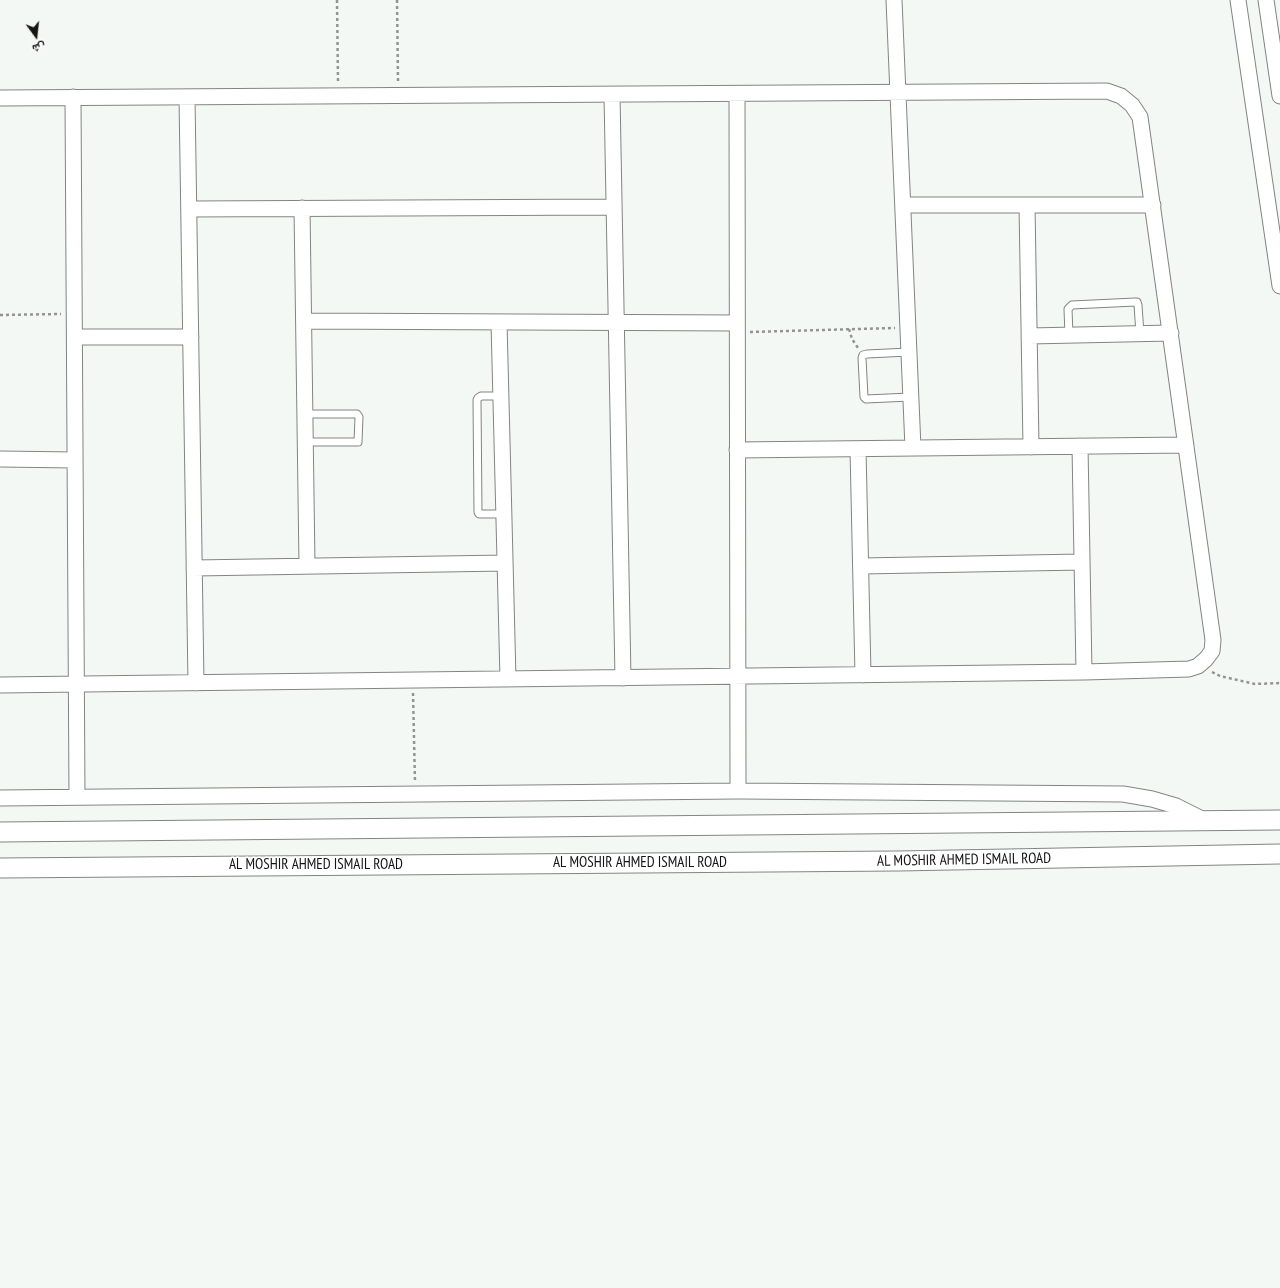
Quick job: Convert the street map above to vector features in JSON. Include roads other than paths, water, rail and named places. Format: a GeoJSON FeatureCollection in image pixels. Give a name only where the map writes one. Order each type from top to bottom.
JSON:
{"type":"FeatureCollection","features":[{"type":"Feature","properties":{"kind":"street"},"geometry":{"type":"LineString","coordinates":[[894,0],[913,448]]}},
{"type":"Feature","properties":{"kind":"street"},"geometry":{"type":"LineString","coordinates":[[1238,0],[1277,249],[1280,286]]}},
{"type":"Feature","properties":{"kind":"street"},"geometry":{"type":"LineString","coordinates":[[1266,0],[1280,96]]}},
{"type":"Feature","properties":{"kind":"street"},"geometry":{"type":"LineString","coordinates":[[0,98],[1108,91],[1121,96],[1132,105],[1140,117],[1213,640],[1212,650],[1206,660],[1198,666],[1188,669],[863,675],[0,685]]}},
{"type":"Feature","properties":{"kind":"street"},"geometry":{"type":"LineString","coordinates":[[737,94],[738,791]]}},
{"type":"Feature","properties":{"kind":"street"},"geometry":{"type":"LineString","coordinates":[[612,95],[623,678]]}},
{"type":"Feature","properties":{"kind":"street"},"geometry":{"type":"LineString","coordinates":[[73,97],[77,797]]}},
{"type":"Feature","properties":{"kind":"street"},"geometry":{"type":"LineString","coordinates":[[187,97],[196,683]]}},
{"type":"Feature","properties":{"kind":"street"},"geometry":{"type":"LineString","coordinates":[[903,205],[1153,206]]}},
{"type":"Feature","properties":{"kind":"street"},"geometry":{"type":"LineString","coordinates":[[1027,205],[1031,447]]}},
{"type":"Feature","properties":{"kind":"street"},"geometry":{"type":"LineString","coordinates":[[189,209],[614,207]]}},
{"type":"Feature","properties":{"kind":"street"},"geometry":{"type":"LineString","coordinates":[[302,208],[307,566]]}},
{"type":"Feature","properties":{"kind":"street"},"geometry":{"type":"LineString","coordinates":[[304,321],[616,322],[737,328]]}},
{"type":"Feature","properties":{"kind":"street"},"geometry":{"type":"LineString","coordinates":[[499,322],[508,679]]}},
{"type":"Feature","properties":{"kind":"street"},"geometry":{"type":"LineString","coordinates":[[1029,336],[1171,333]]}},
{"type":"Feature","properties":{"kind":"street"},"geometry":{"type":"LineString","coordinates":[[75,337],[191,337]]}},
{"type":"Feature","properties":{"kind":"street"},"geometry":{"type":"LineString","coordinates":[[738,450],[1186,445]]}},
{"type":"Feature","properties":{"kind":"street"},"geometry":{"type":"LineString","coordinates":[[1080,446],[1084,672]]}},
{"type":"Feature","properties":{"kind":"street"},"geometry":{"type":"LineString","coordinates":[[858,449],[863,675]]}},
{"type":"Feature","properties":{"kind":"street"},"geometry":{"type":"LineString","coordinates":[[0,459],[75,460]]}},
{"type":"Feature","properties":{"kind":"street"},"geometry":{"type":"LineString","coordinates":[[861,566],[1082,562]]}},
{"type":"Feature","properties":{"kind":"street"},"geometry":{"type":"LineString","coordinates":[[194,568],[505,563]]}},
{"type":"Feature","properties":{"kind":"street"},"geometry":{"type":"LineString","coordinates":[[0,798],[738,791],[1123,794],[1152,799],[1176,806],[1205,821]]}},
{"type":"Feature","properties":{"kind":"street"},"geometry":{"type":"LineString","coordinates":[[0,832],[1280,820]]}},
{"type":"Feature","properties":{"kind":"street","name":"AL MOSHIR AHMED ISMAIL ROAD"},"geometry":{"type":"LineString","coordinates":[[0,868],[898,861],[1280,854]]}},
{"type":"Feature","properties":{"kind":"lane"},"geometry":{"type":"LineString","coordinates":[[1069,335],[1068,309],[1072,305],[1135,302],[1137,302],[1138,305],[1140,334]]}},
{"type":"Feature","properties":{"kind":"lane"},"geometry":{"type":"LineString","coordinates":[[909,352],[863,355],[862,358],[864,397],[866,399],[910,397]]}},
{"type":"Feature","properties":{"kind":"lane"},"geometry":{"type":"LineString","coordinates":[[501,396],[481,396],[477,400],[478,512],[479,514],[504,514]]}},
{"type":"Feature","properties":{"kind":"lane"},"geometry":{"type":"LineString","coordinates":[[305,414],[357,414],[359,417],[358,442],[306,442]]}}]}
